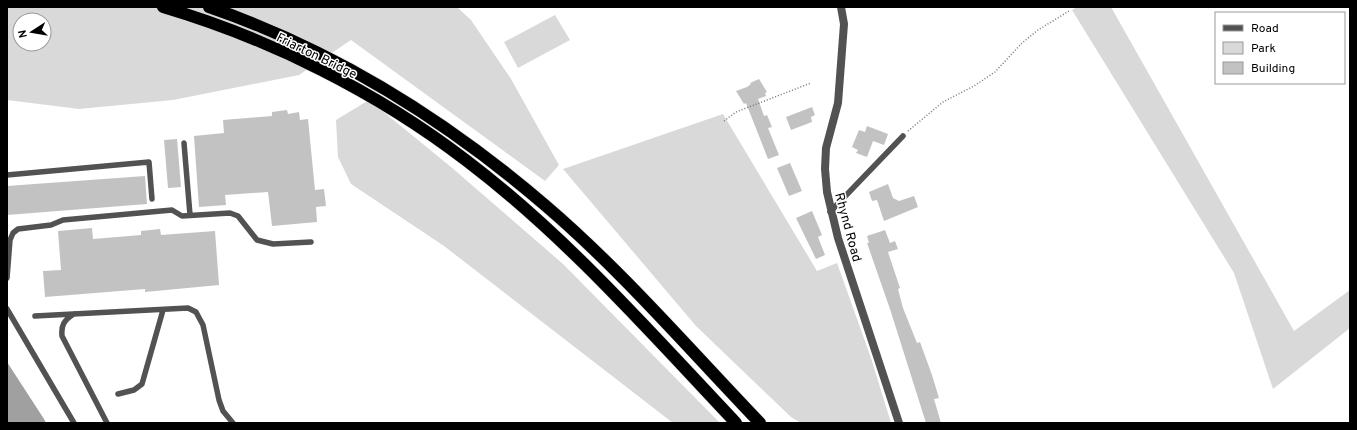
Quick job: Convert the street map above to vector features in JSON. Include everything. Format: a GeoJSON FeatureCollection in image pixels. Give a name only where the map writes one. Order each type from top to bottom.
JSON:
{"type":"FeatureCollection","features":[{"type":"Feature","properties":{"kind":"highway","name":"Friarton Bridge"},"geometry":{"type":"LineString","coordinates":[[163,7],[245,36],[321,70],[392,110],[449,148],[526,210],[584,264],[736,423]]}},
{"type":"Feature","properties":{"kind":"highway","name":"Friarton Bridge"},"geometry":{"type":"LineString","coordinates":[[209,7],[263,27],[320,53],[401,98],[457,136],[542,202],[597,253],[760,423]]}},
{"type":"Feature","properties":{"kind":"street","name":"Rhynd Road"},"geometry":{"type":"LineString","coordinates":[[841,7],[844,24],[838,103],[825,155],[826,184],[830,212],[899,423]]}},
{"type":"Feature","properties":{"kind":"lane"},"geometry":{"type":"LineString","coordinates":[[830,212],[903,136]]}},
{"type":"Feature","properties":{"kind":"lane"},"geometry":{"type":"LineString","coordinates":[[184,143],[190,215]]}},
{"type":"Feature","properties":{"kind":"lane"},"geometry":{"type":"LineString","coordinates":[[7,174],[149,162],[152,199]]}},
{"type":"Feature","properties":{"kind":"lane"},"geometry":{"type":"LineString","coordinates":[[7,278],[10,240],[13,233],[18,229],[50,226],[63,220],[172,210],[182,216],[230,213],[238,216],[257,240],[273,244],[311,242]]}},
{"type":"Feature","properties":{"kind":"lane"},"geometry":{"type":"LineString","coordinates":[[35,316],[188,308],[196,312],[204,325],[223,411],[233,423]]}},
{"type":"Feature","properties":{"kind":"lane"},"geometry":{"type":"LineString","coordinates":[[7,309],[74,423]]}},
{"type":"Feature","properties":{"kind":"lane"},"geometry":{"type":"LineString","coordinates":[[118,394],[134,390],[142,384],[163,310]]}},
{"type":"Feature","properties":{"kind":"lane"},"geometry":{"type":"LineString","coordinates":[[74,314],[65,320],[61,328],[62,336],[106,423]]}},
{"type":"Feature","properties":{"kind":"path"},"geometry":{"type":"LineString","coordinates":[[903,136],[943,102],[974,86],[995,72],[1022,43],[1038,30],[1069,11]]}},
{"type":"Feature","properties":{"kind":"path"},"geometry":{"type":"LineString","coordinates":[[724,121],[736,112],[811,84]]}},
{"type":"Feature","properties":{"kind":"green space"},"geometry":{"type":"Polygon","coordinates":[[[7,7],[457,7],[471,20],[511,79],[559,165],[545,181],[351,40],[299,75],[173,100],[79,109],[7,100],[7,7]]]}},
{"type":"Feature","properties":{"kind":"green space"},"geometry":{"type":"Polygon","coordinates":[[[1077,7],[1111,7],[1294,331],[1350,290],[1350,328],[1273,389],[1234,273],[1072,10],[1077,7]]]}},
{"type":"Feature","properties":{"kind":"green space"},"geometry":{"type":"Polygon","coordinates":[[[555,15],[570,40],[518,68],[504,42],[555,15]]]}},
{"type":"Feature","properties":{"kind":"green space"},"geometry":{"type":"Polygon","coordinates":[[[369,100],[451,167],[563,264],[720,423],[673,423],[444,246],[351,184],[338,157],[336,120],[369,100]]]}},
{"type":"Feature","properties":{"kind":"green space"},"geometry":{"type":"Polygon","coordinates":[[[723,114],[817,271],[837,263],[871,358],[891,423],[801,423],[791,417],[696,326],[563,169],[723,114]]]}},
{"type":"Feature","properties":{"kind":"shaded area"},"geometry":{"type":"Polygon","coordinates":[[[7,362],[44,419],[46,423],[7,423],[7,362]]]}},
{"type":"Feature","properties":{"kind":"building"},"geometry":{"type":"Polygon","coordinates":[[[759,79],[767,92],[765,93],[766,96],[758,99],[764,116],[767,115],[772,127],[768,128],[779,155],[768,159],[746,103],[744,104],[736,91],[747,87],[751,84],[750,83],[759,79]]]}},
{"type":"Feature","properties":{"kind":"building"},"geometry":{"type":"Polygon","coordinates":[[[812,107],[815,115],[811,117],[812,122],[791,130],[786,117],[812,107]]]}},
{"type":"Feature","properties":{"kind":"building"},"geometry":{"type":"Polygon","coordinates":[[[287,110],[288,114],[299,112],[300,120],[308,119],[315,190],[324,189],[326,206],[316,207],[317,222],[272,226],[268,192],[225,195],[226,205],[199,207],[194,136],[224,133],[223,120],[272,116],[272,112],[287,110]]]}},
{"type":"Feature","properties":{"kind":"building"},"geometry":{"type":"Polygon","coordinates":[[[867,126],[888,134],[884,145],[873,141],[867,157],[856,153],[858,150],[852,147],[859,130],[865,132],[867,126]]]}},
{"type":"Feature","properties":{"kind":"building"},"geometry":{"type":"Polygon","coordinates":[[[177,139],[181,187],[168,188],[164,140],[177,139]]]}},
{"type":"Feature","properties":{"kind":"building"},"geometry":{"type":"Polygon","coordinates":[[[790,163],[802,191],[789,196],[777,168],[790,163]]]}},
{"type":"Feature","properties":{"kind":"building"},"geometry":{"type":"Polygon","coordinates":[[[145,176],[147,204],[7,215],[7,186],[145,176]]]}},
{"type":"Feature","properties":{"kind":"building"},"geometry":{"type":"Polygon","coordinates":[[[888,184],[893,198],[899,201],[914,196],[918,207],[884,221],[877,200],[872,201],[869,192],[888,184]]]}},
{"type":"Feature","properties":{"kind":"building"},"geometry":{"type":"Polygon","coordinates":[[[812,211],[822,235],[818,237],[825,255],[816,259],[796,218],[812,211]]]}},
{"type":"Feature","properties":{"kind":"building"},"geometry":{"type":"Polygon","coordinates":[[[92,228],[93,239],[141,235],[141,231],[160,229],[161,235],[215,231],[219,285],[145,292],[145,289],[45,297],[43,271],[61,270],[58,231],[92,228]]]}},
{"type":"Feature","properties":{"kind":"building"},"geometry":{"type":"Polygon","coordinates":[[[885,230],[890,243],[895,241],[898,249],[888,252],[900,288],[898,289],[903,308],[917,343],[920,342],[932,375],[939,398],[934,399],[941,423],[926,423],[890,309],[867,243],[869,243],[867,236],[885,230]]]}}]}
